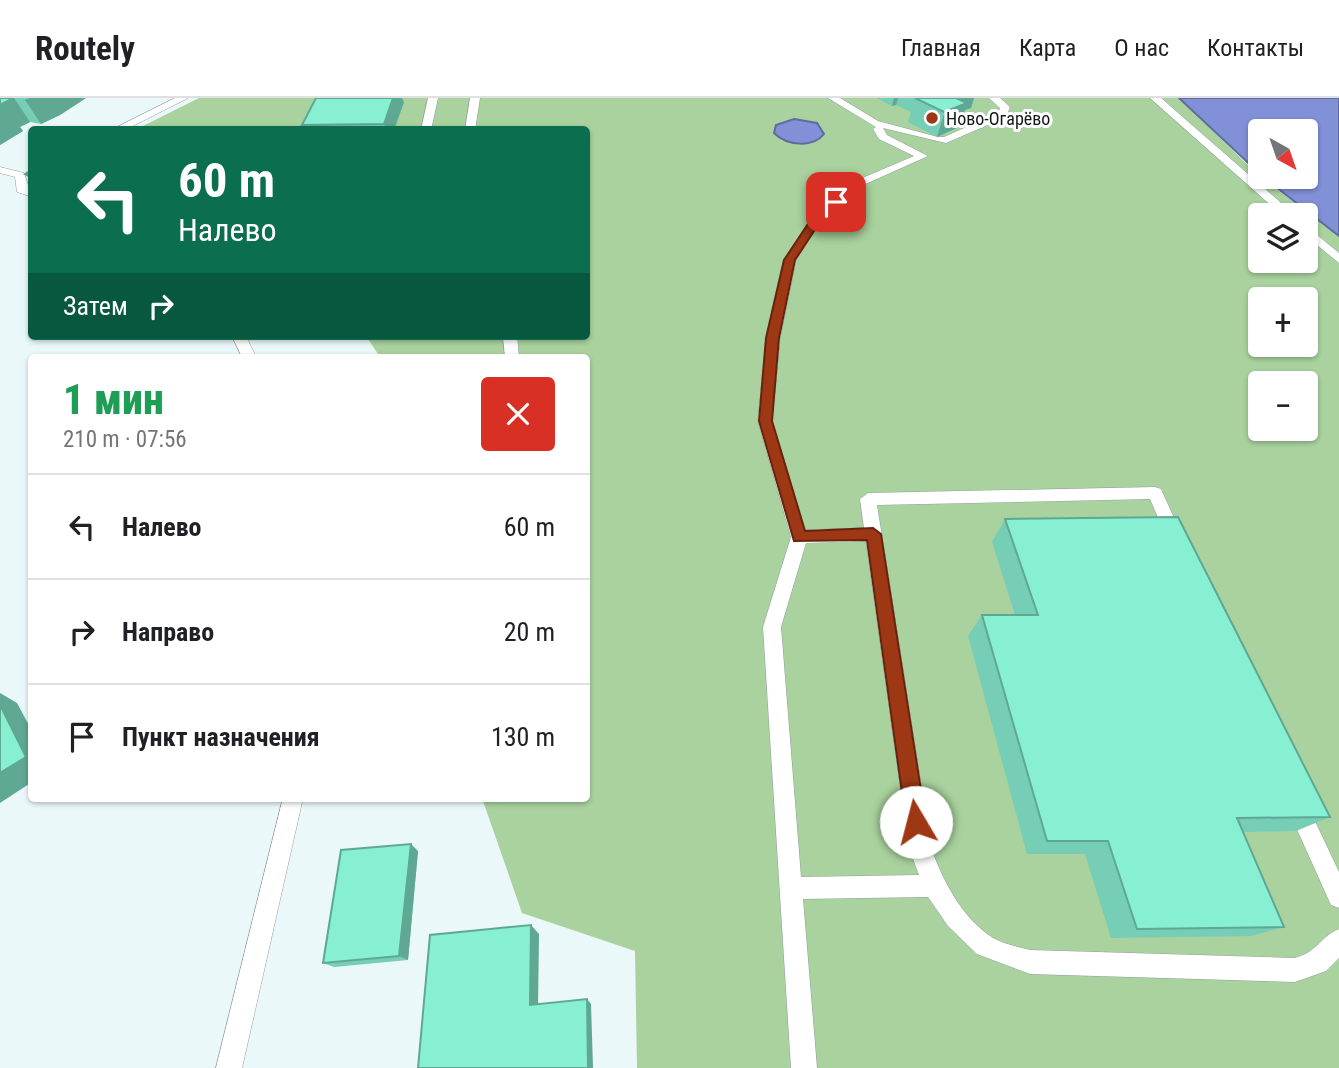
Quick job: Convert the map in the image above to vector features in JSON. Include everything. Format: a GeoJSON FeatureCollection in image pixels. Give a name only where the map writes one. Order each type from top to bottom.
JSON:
{"type":"FeatureCollection","features":[{"type":"Feature","properties":{"kind":"lane"},"geometry":{"type":"LineString","coordinates":[[124,126],[183,98]]}},
{"type":"Feature","properties":{"kind":"lane"},"geometry":{"type":"LineString","coordinates":[[427,126],[433,98]]}},
{"type":"Feature","properties":{"kind":"lane"},"geometry":{"type":"LineString","coordinates":[[471,126],[475,98]]}},
{"type":"Feature","properties":{"kind":"lane"},"geometry":{"type":"LineString","coordinates":[[833,98],[874,123],[911,135],[946,140],[1002,115],[1004,107],[994,98]]}},
{"type":"Feature","properties":{"kind":"lane"},"geometry":{"type":"LineString","coordinates":[[1155,98],[1275,203]]}},
{"type":"Feature","properties":{"kind":"lane"},"geometry":{"type":"LineString","coordinates":[[804,1068],[772,627],[799,537],[765,421],[773,338],[790,260],[816,220],[857,184],[923,156],[883,137],[874,123]]}},
{"type":"Feature","properties":{"kind":"lane"},"geometry":{"type":"LineString","coordinates":[[0,170],[20,175],[28,171]]}},
{"type":"Feature","properties":{"kind":"lane"},"geometry":{"type":"LineString","coordinates":[[20,175],[21,190],[28,193]]}},
{"type":"Feature","properties":{"kind":"lane"},"geometry":{"type":"LineString","coordinates":[[1318,241],[1339,259]]}},
{"type":"Feature","properties":{"kind":"lane"},"geometry":{"type":"LineString","coordinates":[[1184,556],[1155,493],[868,499],[920,848],[934,886],[956,918],[985,946],[1030,962],[1295,970],[1318,963],[1339,941]]}},
{"type":"Feature","properties":{"kind":"lane"},"geometry":{"type":"LineString","coordinates":[[799,537],[873,534]]}},
{"type":"Feature","properties":{"kind":"lane"},"geometry":{"type":"LineString","coordinates":[[1287,784],[1339,897]]}},
{"type":"Feature","properties":{"kind":"lane"},"geometry":{"type":"LineString","coordinates":[[229,1068],[292,802]]}},
{"type":"Feature","properties":{"kind":"lane"},"geometry":{"type":"LineString","coordinates":[[790,888],[934,886]]}},
{"type":"Feature","properties":{"kind":"green space"},"geometry":{"type":"Polygon","coordinates":[[[199,98],[1179,98],[1248,165],[1248,189],[1276,189],[1295,203],[1248,203],[1248,273],[1318,273],[1318,220],[1339,236],[1339,1068],[637,1068],[635,951],[522,913],[483,802],[590,802],[590,354],[378,354],[369,340],[590,340],[590,126],[143,126],[199,98]]]}},
{"type":"Feature","properties":{"kind":"water"},"geometry":{"type":"Polygon","coordinates":[[[1179,98],[1339,98],[1339,236],[1318,220],[1318,203],[1296,203],[1278,189],[1318,189],[1318,119],[1248,119],[1248,163],[1179,98]]]}},
{"type":"Feature","properties":{"kind":"water"},"geometry":{"type":"Polygon","coordinates":[[[794,119],[817,123],[824,134],[813,142],[800,144],[786,141],[774,133],[776,125],[794,119]]]}},
{"type":"Feature","properties":{"kind":"building"},"geometry":{"type":"Polygon","coordinates":[[[0,98],[13,98],[0,105],[0,98]]]}},
{"type":"Feature","properties":{"kind":"building"},"geometry":{"type":"Polygon","coordinates":[[[316,98],[393,98],[384,124],[302,125],[316,98]]]}},
{"type":"Feature","properties":{"kind":"building"},"geometry":{"type":"Polygon","coordinates":[[[915,98],[956,98],[967,103],[944,112],[915,98]]]}},
{"type":"Feature","properties":{"kind":"building"},"geometry":{"type":"Polygon","coordinates":[[[1178,517],[1330,817],[1237,818],[1284,927],[1137,929],[1108,841],[1047,841],[982,615],[1038,615],[1005,519],[1178,517]]]}},
{"type":"Feature","properties":{"kind":"building"},"geometry":{"type":"Polygon","coordinates":[[[0,705],[26,757],[0,773],[0,705]]]}},
{"type":"Feature","properties":{"kind":"building"},"geometry":{"type":"Polygon","coordinates":[[[411,844],[399,956],[323,963],[341,850],[411,844]]]}},
{"type":"Feature","properties":{"kind":"building"},"geometry":{"type":"Polygon","coordinates":[[[531,925],[530,1005],[587,999],[588,1068],[418,1068],[430,935],[531,925]]]}},
{"type":"Feature","properties":{"kind":"place","name":"Ново-Огарёво"},"geometry":{"type":"Point","coordinates":[932,118]}},
{"type":"Feature","properties":{"kind":"route"},"geometry":{"type":"LineString","coordinates":[[836,202],[816,220],[790,260],[773,338],[765,421],[799,537],[873,534],[916,822]]}}]}
